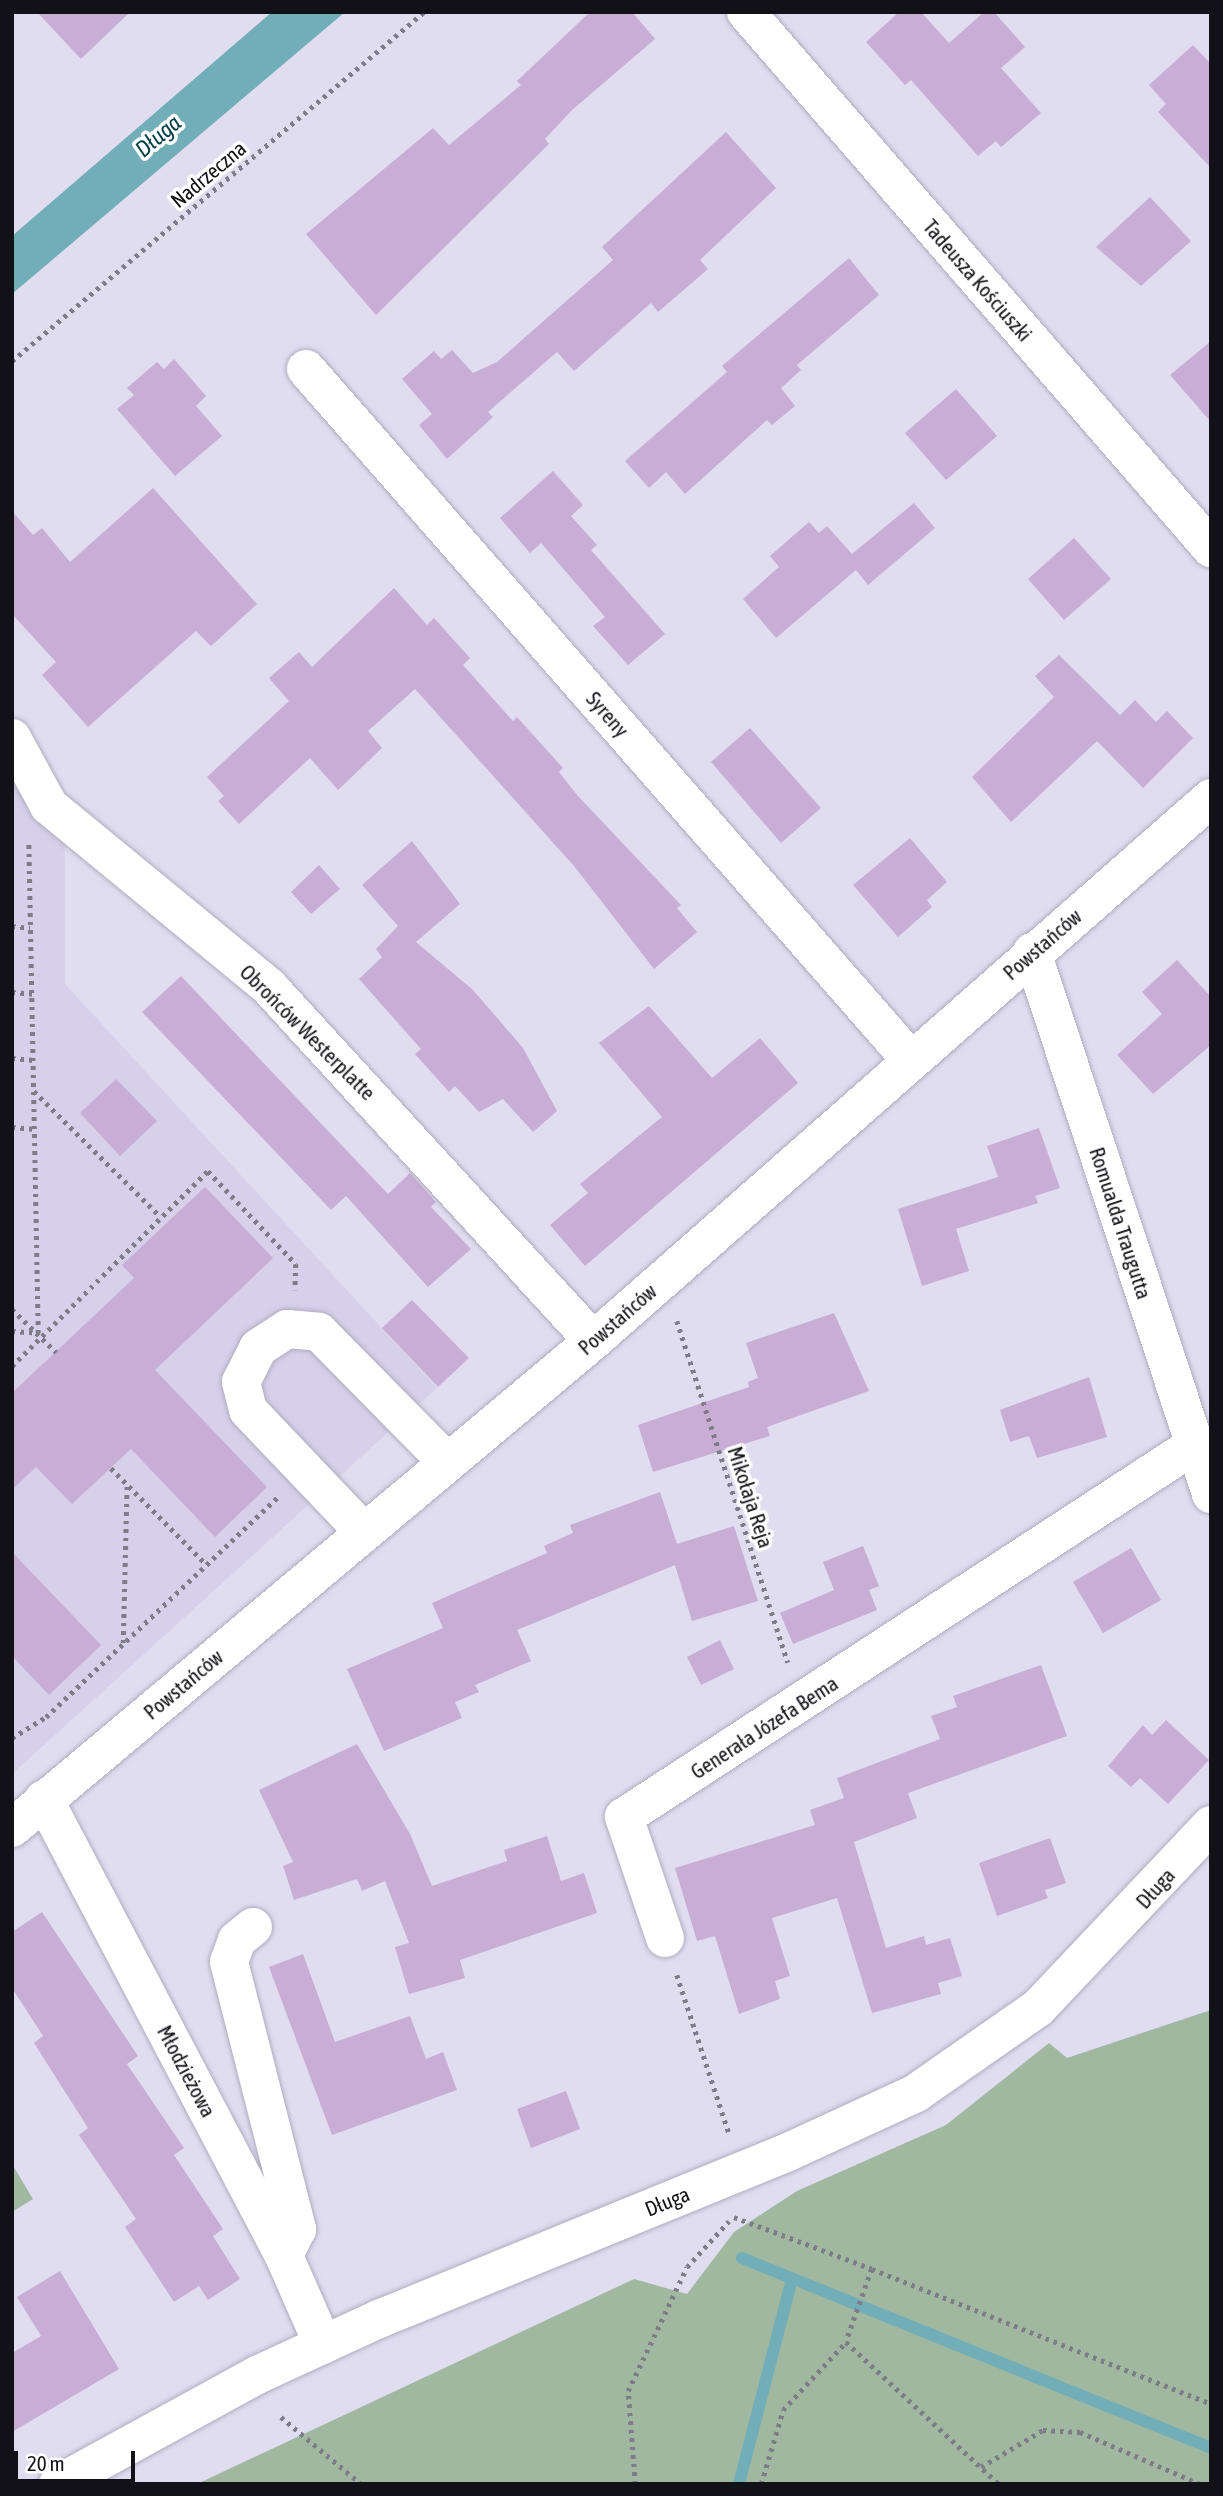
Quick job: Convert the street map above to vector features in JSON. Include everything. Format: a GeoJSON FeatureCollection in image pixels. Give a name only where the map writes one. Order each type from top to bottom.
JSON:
{"type":"FeatureCollection","features":[{"type":"Feature","properties":{"kind":"street","name":"Tadeusza Kościuszki"},"geometry":{"type":"LineString","coordinates":[[746,12],[1211,548]]}},
{"type":"Feature","properties":{"kind":"street","name":"Syreny"},"geometry":{"type":"LineString","coordinates":[[306,369],[910,1059]]}},
{"type":"Feature","properties":{"kind":"street","name":"Obrońców Westerplatte"},"geometry":{"type":"LineString","coordinates":[[12,738],[49,806],[270,987],[593,1341]]}},
{"type":"Feature","properties":{"kind":"street","name":"Powstańców"},"geometry":{"type":"LineString","coordinates":[[12,1828],[593,1341],[910,1059],[1211,798]]}},
{"type":"Feature","properties":{"kind":"street","name":"Romualda Traugutta"},"geometry":{"type":"LineString","coordinates":[[1032,952],[1211,1494]]}},
{"type":"Feature","properties":{"kind":"street"},"geometry":{"type":"LineString","coordinates":[[364,1532],[248,1410],[241,1382],[258,1348],[293,1329],[319,1332],[350,1358],[447,1462]]}},
{"type":"Feature","properties":{"kind":"street","name":"Generała Józefa Bema"},"geometry":{"type":"LineString","coordinates":[[665,1938],[624,1817],[1193,1446]]}},
{"type":"Feature","properties":{"kind":"street","name":"Młodzieżowa"},"geometry":{"type":"LineString","coordinates":[[44,1799],[284,2256],[323,2345]]}},
{"type":"Feature","properties":{"kind":"street","name":"Długa"},"geometry":{"type":"LineString","coordinates":[[58,2484],[323,2345],[916,2093],[1038,2008],[1211,1825]]}},
{"type":"Feature","properties":{"kind":"street"},"geometry":{"type":"LineString","coordinates":[[253,1927],[237,1940],[229,1962],[297,2229],[284,2256]]}},
{"type":"Feature","properties":{"kind":"path","name":"Nadrzeczna"},"geometry":{"type":"LineString","coordinates":[[12,361],[424,12]]}},
{"type":"Feature","properties":{"kind":"path"},"geometry":{"type":"LineString","coordinates":[[29,828],[38,1333]]}},
{"type":"Feature","properties":{"kind":"path"},"geometry":{"type":"LineString","coordinates":[[12,926],[30,928]]}},
{"type":"Feature","properties":{"kind":"path"},"geometry":{"type":"LineString","coordinates":[[12,992],[33,994]]}},
{"type":"Feature","properties":{"kind":"path"},"geometry":{"type":"LineString","coordinates":[[12,1058],[34,1060]]}},
{"type":"Feature","properties":{"kind":"path"},"geometry":{"type":"LineString","coordinates":[[34,1091],[160,1216]]}},
{"type":"Feature","properties":{"kind":"path"},"geometry":{"type":"LineString","coordinates":[[12,1128],[35,1129]]}},
{"type":"Feature","properties":{"kind":"path"},"geometry":{"type":"LineString","coordinates":[[12,1366],[111,1275],[104,1268],[208,1171],[296,1264],[293,1329]]}},
{"type":"Feature","properties":{"kind":"path"},"geometry":{"type":"LineString","coordinates":[[12,1309],[56,1352]]}},
{"type":"Feature","properties":{"kind":"path","name":"Mikołaja Reja"},"geometry":{"type":"LineString","coordinates":[[674,1313],[802,1703]]}},
{"type":"Feature","properties":{"kind":"path"},"geometry":{"type":"LineString","coordinates":[[12,1331],[38,1333]]}},
{"type":"Feature","properties":{"kind":"path"},"geometry":{"type":"LineString","coordinates":[[111,1468],[206,1564]]}},
{"type":"Feature","properties":{"kind":"path"},"geometry":{"type":"LineString","coordinates":[[12,1738],[46,1717],[306,1470]]}},
{"type":"Feature","properties":{"kind":"path"},"geometry":{"type":"LineString","coordinates":[[123,1644],[127,1484]]}},
{"type":"Feature","properties":{"kind":"path"},"geometry":{"type":"LineString","coordinates":[[665,1938],[734,2147]]}},
{"type":"Feature","properties":{"kind":"path"},"geometry":{"type":"LineString","coordinates":[[635,2484],[628,2391],[687,2267],[733,2217],[872,2269],[1211,2404]]}},
{"type":"Feature","properties":{"kind":"path"},"geometry":{"type":"LineString","coordinates":[[761,2484],[783,2410],[846,2342],[872,2269]]}},
{"type":"Feature","properties":{"kind":"path"},"geometry":{"type":"LineString","coordinates":[[846,2342],[999,2484]]}},
{"type":"Feature","properties":{"kind":"path"},"geometry":{"type":"LineString","coordinates":[[281,2417],[361,2484]]}},
{"type":"Feature","properties":{"kind":"path"},"geometry":{"type":"LineString","coordinates":[[981,2467],[1043,2430],[1080,2432],[1200,2484]]}},
{"type":"Feature","properties":{"kind":"shaded area"},"geometry":{"type":"Polygon","coordinates":[[[12,779],[65,840],[65,984],[437,1388],[12,1774],[12,779]]]}},
{"type":"Feature","properties":{"kind":"shaded area"},"geometry":{"type":"Polygon","coordinates":[[[1211,2010],[1211,2484],[197,2484],[634,2279],[687,2294],[734,2232],[797,2191],[946,2125],[1049,2043],[1067,2058],[1211,2010]]]}},
{"type":"Feature","properties":{"kind":"shaded area"},"geometry":{"type":"Polygon","coordinates":[[[12,2164],[33,2199],[12,2212],[12,2164]]]}},
{"type":"Feature","properties":{"kind":"water"},"geometry":{"type":"Polygon","coordinates":[[[272,12],[345,12],[12,294],[12,236],[272,12]]]}},
{"type":"Feature","properties":{"kind":"building"},"geometry":{"type":"Polygon","coordinates":[[[37,12],[130,12],[81,59],[37,12]]]}},
{"type":"Feature","properties":{"kind":"building"},"geometry":{"type":"Polygon","coordinates":[[[590,12],[632,12],[655,39],[572,110],[545,139],[549,144],[376,315],[306,234],[433,128],[449,145],[521,85],[517,81],[590,12]]]}},
{"type":"Feature","properties":{"kind":"building"},"geometry":{"type":"Polygon","coordinates":[[[899,12],[921,12],[949,43],[984,12],[994,12],[1025,47],[1001,68],[1041,113],[1001,147],[996,141],[978,156],[911,80],[905,85],[866,42],[899,12]]]}},
{"type":"Feature","properties":{"kind":"building"},"geometry":{"type":"Polygon","coordinates":[[[1193,45],[1211,64],[1211,168],[1158,112],[1166,104],[1149,85],[1193,45]]]}},
{"type":"Feature","properties":{"kind":"building"},"geometry":{"type":"Polygon","coordinates":[[[726,132],[776,188],[700,260],[708,269],[658,312],[651,303],[574,371],[557,352],[488,412],[493,417],[447,459],[419,425],[432,414],[402,379],[434,351],[441,359],[452,350],[473,373],[497,362],[613,260],[602,247],[726,132]]]}},
{"type":"Feature","properties":{"kind":"building"},"geometry":{"type":"Polygon","coordinates":[[[1150,197],[1191,241],[1141,286],[1096,247],[1150,197]]]}},
{"type":"Feature","properties":{"kind":"building"},"geometry":{"type":"Polygon","coordinates":[[[849,258],[879,295],[797,365],[801,370],[781,388],[795,406],[772,425],[767,420],[685,494],[666,472],[649,488],[625,461],[727,372],[722,366],[849,258]]]}},
{"type":"Feature","properties":{"kind":"building"},"geometry":{"type":"Polygon","coordinates":[[[1211,341],[1211,422],[1170,375],[1211,341]]]}},
{"type":"Feature","properties":{"kind":"building"},"geometry":{"type":"Polygon","coordinates":[[[174,359],[206,396],[196,406],[222,436],[175,476],[117,409],[134,395],[127,388],[157,362],[164,369],[174,359]]]}},
{"type":"Feature","properties":{"kind":"building"},"geometry":{"type":"Polygon","coordinates":[[[956,389],[997,436],[946,480],[905,433],[956,389]]]}},
{"type":"Feature","properties":{"kind":"building"},"geometry":{"type":"Polygon","coordinates":[[[553,471],[583,505],[571,516],[597,545],[591,550],[665,634],[628,665],[593,626],[605,617],[541,543],[530,553],[500,518],[553,471]]]}},
{"type":"Feature","properties":{"kind":"building"},"geometry":{"type":"Polygon","coordinates":[[[153,488],[257,604],[211,646],[196,631],[88,727],[42,675],[56,662],[12,614],[12,511],[33,535],[42,528],[70,562],[153,488]]]}},
{"type":"Feature","properties":{"kind":"building"},"geometry":{"type":"Polygon","coordinates":[[[914,503],[935,528],[868,585],[856,570],[776,638],[743,599],[779,567],[770,556],[809,522],[819,533],[827,526],[852,554],[914,503]]]}},
{"type":"Feature","properties":{"kind":"building"},"geometry":{"type":"Polygon","coordinates":[[[1074,538],[1111,579],[1064,620],[1028,579],[1074,538]]]}},
{"type":"Feature","properties":{"kind":"building"},"geometry":{"type":"Polygon","coordinates":[[[394,588],[427,625],[434,618],[470,658],[463,665],[513,721],[517,717],[563,768],[559,772],[578,796],[681,905],[677,908],[697,932],[654,969],[574,866],[415,689],[368,731],[382,748],[338,790],[310,758],[239,824],[218,801],[224,796],[207,777],[289,701],[269,678],[299,652],[312,667],[394,588]]]}},
{"type":"Feature","properties":{"kind":"building"},"geometry":{"type":"Polygon","coordinates":[[[1059,655],[1120,715],[1135,700],[1156,722],[1167,711],[1193,738],[1143,788],[1097,741],[1011,822],[972,777],[1054,697],[1035,676],[1059,655]]]}},
{"type":"Feature","properties":{"kind":"building"},"geometry":{"type":"Polygon","coordinates":[[[750,728],[821,808],[781,843],[711,762],[750,728]]]}},
{"type":"Feature","properties":{"kind":"building"},"geometry":{"type":"Polygon","coordinates":[[[910,838],[947,882],[927,900],[932,907],[898,937],[853,885],[910,838]]]}},
{"type":"Feature","properties":{"kind":"building"},"geometry":{"type":"Polygon","coordinates":[[[412,841],[460,904],[416,942],[473,990],[523,1048],[557,1111],[533,1132],[503,1099],[479,1112],[455,1086],[449,1092],[415,1054],[421,1049],[359,979],[382,957],[376,949],[398,926],[362,885],[412,841]]]}},
{"type":"Feature","properties":{"kind":"building"},"geometry":{"type":"Polygon","coordinates":[[[319,865],[340,889],[311,914],[291,892],[319,865]]]}},
{"type":"Feature","properties":{"kind":"building"},"geometry":{"type":"Polygon","coordinates":[[[1177,960],[1211,997],[1211,1045],[1153,1094],[1117,1055],[1162,1014],[1142,992],[1177,960]]]}},
{"type":"Feature","properties":{"kind":"building"},"geometry":{"type":"Polygon","coordinates":[[[181,976],[388,1194],[410,1173],[436,1202],[431,1207],[471,1249],[428,1287],[346,1196],[331,1210],[142,1012],[181,976]]]}},
{"type":"Feature","properties":{"kind":"building"},"geometry":{"type":"Polygon","coordinates":[[[649,1006],[712,1078],[760,1038],[798,1083],[585,1266],[550,1225],[588,1193],[580,1184],[662,1117],[599,1043],[649,1006]]]}},
{"type":"Feature","properties":{"kind":"building"},"geometry":{"type":"Polygon","coordinates":[[[116,1079],[157,1121],[120,1156],[80,1113],[116,1079]]]}},
{"type":"Feature","properties":{"kind":"building"},"geometry":{"type":"Polygon","coordinates":[[[1039,1128],[1060,1188],[1035,1196],[1038,1203],[956,1229],[969,1271],[922,1286],[898,1209],[998,1177],[987,1146],[1039,1128]]]}},
{"type":"Feature","properties":{"kind":"building"},"geometry":{"type":"Polygon","coordinates":[[[205,1187],[273,1258],[155,1370],[267,1487],[215,1537],[131,1449],[72,1504],[36,1467],[12,1490],[12,1393],[134,1278],[122,1265],[205,1187]]]}},
{"type":"Feature","properties":{"kind":"building"},"geometry":{"type":"Polygon","coordinates":[[[412,1300],[469,1358],[438,1387],[382,1328],[412,1300]]]}},
{"type":"Feature","properties":{"kind":"building"},"geometry":{"type":"Polygon","coordinates":[[[834,1313],[869,1391],[767,1427],[770,1436],[653,1472],[638,1425],[749,1387],[748,1382],[758,1378],[746,1343],[834,1313]]]}},
{"type":"Feature","properties":{"kind":"building"},"geometry":{"type":"Polygon","coordinates":[[[1089,1377],[1107,1437],[1037,1458],[1029,1436],[1010,1442],[1000,1410],[1089,1377]]]}},
{"type":"Feature","properties":{"kind":"building"},"geometry":{"type":"Polygon","coordinates":[[[660,1492],[677,1544],[734,1526],[758,1601],[692,1621],[675,1565],[517,1630],[531,1661],[475,1685],[479,1692],[455,1702],[462,1718],[384,1751],[347,1669],[443,1628],[432,1603],[547,1553],[544,1546],[573,1533],[570,1525],[660,1492]]]}},
{"type":"Feature","properties":{"kind":"building"},"geometry":{"type":"Polygon","coordinates":[[[863,1546],[879,1586],[869,1590],[877,1610],[793,1644],[780,1613],[834,1590],[823,1562],[863,1546]]]}},
{"type":"Feature","properties":{"kind":"building"},"geometry":{"type":"Polygon","coordinates":[[[1131,1548],[1161,1600],[1103,1633],[1073,1582],[1131,1548]]]}},
{"type":"Feature","properties":{"kind":"building"},"geometry":{"type":"Polygon","coordinates":[[[12,1552],[101,1645],[49,1695],[12,1656],[12,1552]]]}},
{"type":"Feature","properties":{"kind":"building"},"geometry":{"type":"Polygon","coordinates":[[[720,1640],[734,1669],[701,1685],[687,1657],[720,1640]]]}},
{"type":"Feature","properties":{"kind":"building"},"geometry":{"type":"Polygon","coordinates":[[[1041,1665],[1067,1736],[908,1793],[917,1818],[854,1842],[886,1948],[924,1936],[926,1945],[950,1938],[962,1976],[938,1983],[941,1994],[872,2013],[837,1898],[772,1918],[790,1976],[775,1981],[780,1999],[739,2014],[715,1936],[697,1941],[675,1868],[815,1825],[810,1810],[844,1798],[837,1778],[940,1739],[931,1716],[957,1707],[953,1696],[1041,1665]]]}},
{"type":"Feature","properties":{"kind":"building"},"geometry":{"type":"Polygon","coordinates":[[[1166,1720],[1209,1760],[1168,1804],[1140,1778],[1131,1787],[1108,1766],[1143,1725],[1152,1735],[1166,1720]]]}},
{"type":"Feature","properties":{"kind":"building"},"geometry":{"type":"Polygon","coordinates":[[[357,1744],[410,1834],[432,1886],[507,1861],[504,1850],[547,1836],[561,1881],[584,1873],[597,1913],[460,1960],[465,1978],[409,1994],[395,1947],[409,1943],[385,1881],[362,1891],[357,1879],[294,1900],[283,1866],[293,1862],[259,1790],[357,1744]]]}},
{"type":"Feature","properties":{"kind":"building"},"geometry":{"type":"Polygon","coordinates":[[[1050,1838],[1066,1883],[1045,1890],[1048,1898],[997,1916],[979,1863],[1050,1838]]]}},
{"type":"Feature","properties":{"kind":"building"},"geometry":{"type":"Polygon","coordinates":[[[42,1912],[138,2056],[127,2064],[184,2148],[174,2155],[223,2229],[213,2236],[240,2279],[208,2300],[199,2286],[174,2302],[125,2227],[136,2219],[79,2135],[88,2128],[34,2043],[43,2036],[12,1988],[12,1932],[42,1912]]]}},
{"type":"Feature","properties":{"kind":"building"},"geometry":{"type":"Polygon","coordinates":[[[303,1954],[335,2042],[410,2016],[426,2059],[443,2052],[457,2090],[332,2135],[269,1967],[303,1954]]]}},
{"type":"Feature","properties":{"kind":"building"},"geometry":{"type":"Polygon","coordinates":[[[566,2091],[580,2129],[531,2148],[517,2109],[566,2091]]]}},
{"type":"Feature","properties":{"kind":"building"},"geometry":{"type":"Polygon","coordinates":[[[60,2271],[119,2369],[12,2432],[12,2353],[41,2336],[17,2297],[60,2271]]]}},
{"type":"Feature","properties":{"kind":"waterway"},"geometry":{"type":"LineString","coordinates":[[742,2258],[1211,2448]]}},
{"type":"Feature","properties":{"kind":"waterway"},"geometry":{"type":"LineString","coordinates":[[739,2484],[792,2279]]}}]}
